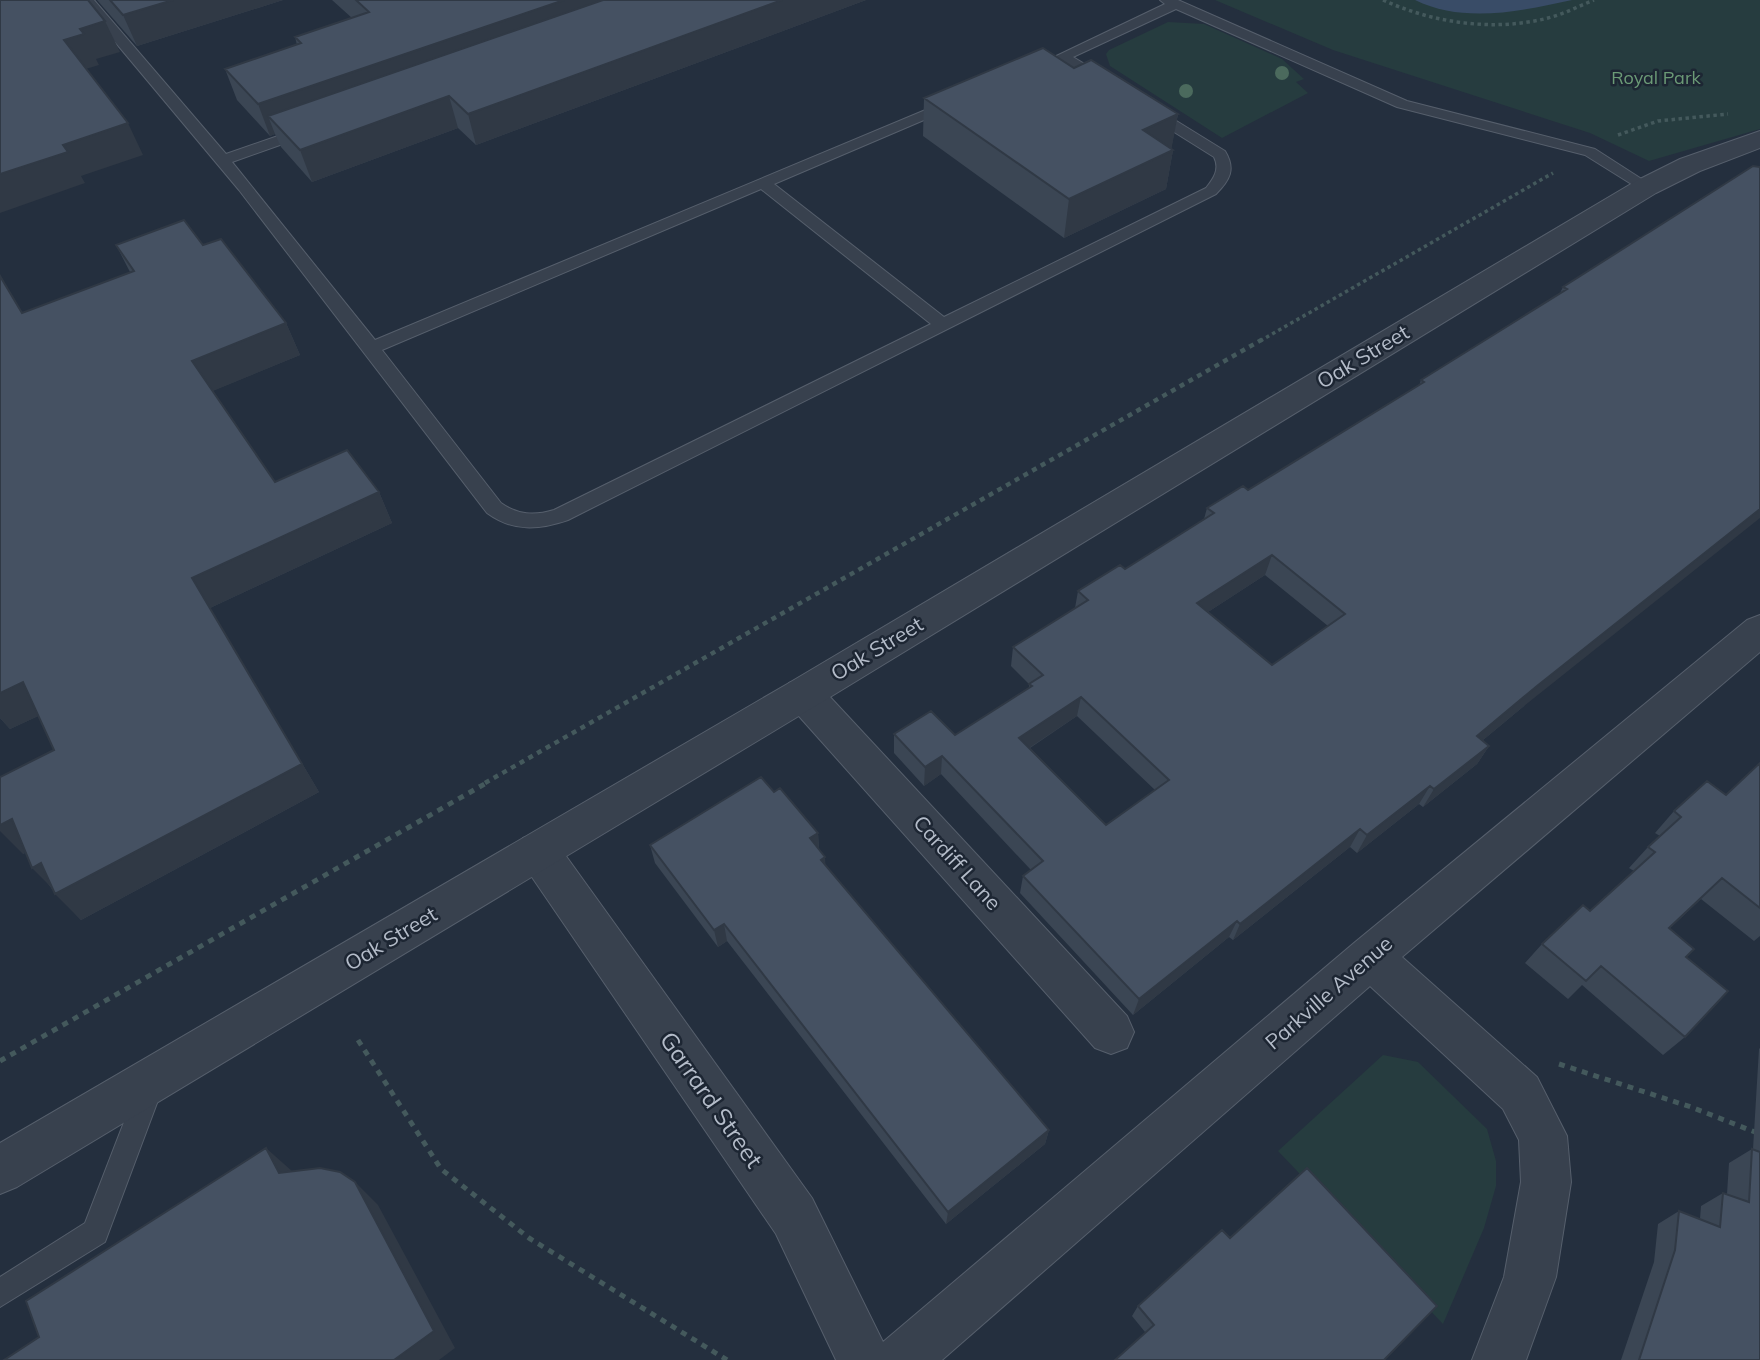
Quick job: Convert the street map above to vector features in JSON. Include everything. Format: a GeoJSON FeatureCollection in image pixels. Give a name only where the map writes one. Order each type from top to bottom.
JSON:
{"type":"FeatureCollection","features":[{"type":"Feature","properties":{"kind":"street","name":"Oak Street"},"geometry":{"type":"LineString","coordinates":[[0,1170],[803,694],[1646,187],[1690,165],[1760,139]]}},
{"type":"Feature","properties":{"kind":"street","name":"Parkville Avenue"},"geometry":{"type":"LineString","coordinates":[[902,1360],[1370,957],[1760,630]]}},
{"type":"Feature","properties":{"kind":"street","name":"Cardiff Lane"},"geometry":{"type":"LineString","coordinates":[[803,694],[1111,1032]]}},
{"type":"Feature","properties":{"kind":"street","name":"Garrard Street"},"geometry":{"type":"LineString","coordinates":[[538,851],[794,1216],[864,1360]]}},
{"type":"Feature","properties":{"kind":"street"},"geometry":{"type":"LineString","coordinates":[[1370,957],[1520,1093],[1543,1136],[1546,1182],[1530,1277],[1499,1360]]}},
{"type":"Feature","properties":{"kind":"lane"},"geometry":{"type":"LineString","coordinates":[[87,0],[143,63],[222,160],[372,348],[494,508],[511,519],[535,522],[549,520],[586,503],[1106,245],[1219,185],[1225,170],[1220,154],[1142,105]]}},
{"type":"Feature","properties":{"kind":"lane"},"geometry":{"type":"LineString","coordinates":[[1039,67],[1171,2],[1402,104],[1590,152],[1646,187]]}},
{"type":"Feature","properties":{"kind":"lane"},"geometry":{"type":"LineString","coordinates":[[1064,57],[1119,91]]}},
{"type":"Feature","properties":{"kind":"lane"},"geometry":{"type":"LineString","coordinates":[[372,348],[963,99]]}},
{"type":"Feature","properties":{"kind":"lane"},"geometry":{"type":"LineString","coordinates":[[222,160],[326,124]]}},
{"type":"Feature","properties":{"kind":"lane"},"geometry":{"type":"LineString","coordinates":[[762,183],[943,325]]}},
{"type":"Feature","properties":{"kind":"lane"},"geometry":{"type":"LineString","coordinates":[[0,1293],[95,1232],[154,1079]]}},
{"type":"Feature","properties":{"kind":"path"},"geometry":{"type":"LineString","coordinates":[[1383,0],[1447,21],[1495,24],[1544,19],[1594,0]]}},
{"type":"Feature","properties":{"kind":"path"},"geometry":{"type":"LineString","coordinates":[[0,1061],[1632,128],[1674,117],[1730,113]]}},
{"type":"Feature","properties":{"kind":"path"},"geometry":{"type":"LineString","coordinates":[[358,1040],[441,1169],[529,1238],[727,1360]]}},
{"type":"Feature","properties":{"kind":"path"},"geometry":{"type":"LineString","coordinates":[[1552,1061],[1691,1107],[1760,1134]]}},
{"type":"Feature","properties":{"kind":"green space","name":"Royal Park"},"geometry":{"type":"Polygon","coordinates":[[[1215,0],[1760,0],[1760,129],[1649,161],[1590,133],[1333,50],[1215,0]]]}},
{"type":"Feature","properties":{"kind":"green space"},"geometry":{"type":"Polygon","coordinates":[[[1168,22],[1204,24],[1282,59],[1304,79],[1296,82],[1308,93],[1222,138],[1110,66],[1106,54],[1109,50],[1168,22]]]}},
{"type":"Feature","properties":{"kind":"green space"},"geometry":{"type":"Polygon","coordinates":[[[1383,1055],[1418,1062],[1487,1129],[1496,1161],[1496,1186],[1484,1228],[1443,1324],[1278,1151],[1383,1055]]]}},
{"type":"Feature","properties":{"kind":"water"},"geometry":{"type":"Polygon","coordinates":[[[1415,0],[1572,0],[1513,11],[1473,13],[1453,12],[1415,0]]]}},
{"type":"Feature","properties":{"kind":"building"},"geometry":{"type":"Polygon","coordinates":[[[0,0],[88,0],[105,21],[80,29],[84,34],[64,40],[128,123],[63,145],[68,152],[0,174],[0,0]]]}},
{"type":"Feature","properties":{"kind":"building"},"geometry":{"type":"Polygon","coordinates":[[[110,0],[173,0],[123,15],[110,0]]]}},
{"type":"Feature","properties":{"kind":"building"},"geometry":{"type":"Polygon","coordinates":[[[356,0],[564,0],[258,104],[225,69],[301,43],[295,37],[369,12],[356,0]]]}},
{"type":"Feature","properties":{"kind":"building"},"geometry":{"type":"Polygon","coordinates":[[[603,0],[782,0],[468,114],[449,96],[300,150],[268,116],[603,0]]]}},
{"type":"Feature","properties":{"kind":"building"},"geometry":{"type":"Polygon","coordinates":[[[1043,48],[1074,68],[1091,60],[1178,114],[1143,130],[1173,150],[1069,199],[924,98],[1043,48]]]}},
{"type":"Feature","properties":{"kind":"building"},"geometry":{"type":"Polygon","coordinates":[[[1753,166],[1760,167],[1760,509],[1477,736],[1489,746],[1434,789],[1430,786],[1367,835],[1360,829],[1240,924],[1237,921],[1139,999],[1023,876],[1043,861],[942,756],[925,767],[894,734],[931,711],[955,735],[1032,686],[1029,684],[1043,675],[1013,647],[1088,600],[1078,591],[1120,565],[1125,569],[1214,513],[1207,508],[1243,486],[1248,490],[1424,382],[1421,380],[1567,289],[1563,287],[1753,166]],[[1272,555],[1197,603],[1272,665],[1345,614],[1272,555]],[[1081,697],[1019,738],[1106,825],[1169,780],[1081,697]]]}},
{"type":"Feature","properties":{"kind":"building"},"geometry":{"type":"Polygon","coordinates":[[[184,220],[203,245],[221,239],[286,323],[192,361],[275,482],[347,450],[379,492],[192,578],[302,764],[55,894],[41,863],[32,868],[12,819],[0,825],[0,777],[54,750],[23,682],[0,693],[0,276],[22,313],[134,271],[116,245],[184,220]]]}},
{"type":"Feature","properties":{"kind":"building"},"geometry":{"type":"Polygon","coordinates":[[[1760,763],[1760,908],[1722,878],[1669,928],[1694,949],[1686,957],[1728,991],[1685,1037],[1601,966],[1586,981],[1542,944],[1583,905],[1590,911],[1655,852],[1648,847],[1681,817],[1674,811],[1707,781],[1726,795],[1760,763]]]}},
{"type":"Feature","properties":{"kind":"building"},"geometry":{"type":"Polygon","coordinates":[[[761,777],[774,792],[780,788],[818,833],[810,838],[825,857],[821,860],[1049,1130],[948,1212],[724,924],[714,930],[650,845],[761,777]]]}},
{"type":"Feature","properties":{"kind":"building"},"geometry":{"type":"Polygon","coordinates":[[[266,1148],[279,1173],[320,1168],[340,1172],[355,1182],[434,1331],[394,1360],[4,1360],[39,1337],[26,1301],[266,1148]]]}},
{"type":"Feature","properties":{"kind":"building"},"geometry":{"type":"Polygon","coordinates":[[[1752,1149],[1760,1152],[1760,1360],[1639,1360],[1675,1250],[1679,1211],[1720,1227],[1723,1193],[1749,1202],[1752,1149]]]}},
{"type":"Feature","properties":{"kind":"building"},"geometry":{"type":"Polygon","coordinates":[[[1307,1168],[1437,1306],[1384,1360],[1115,1360],[1154,1325],[1138,1306],[1222,1230],[1230,1238],[1307,1168]]]}}]}
